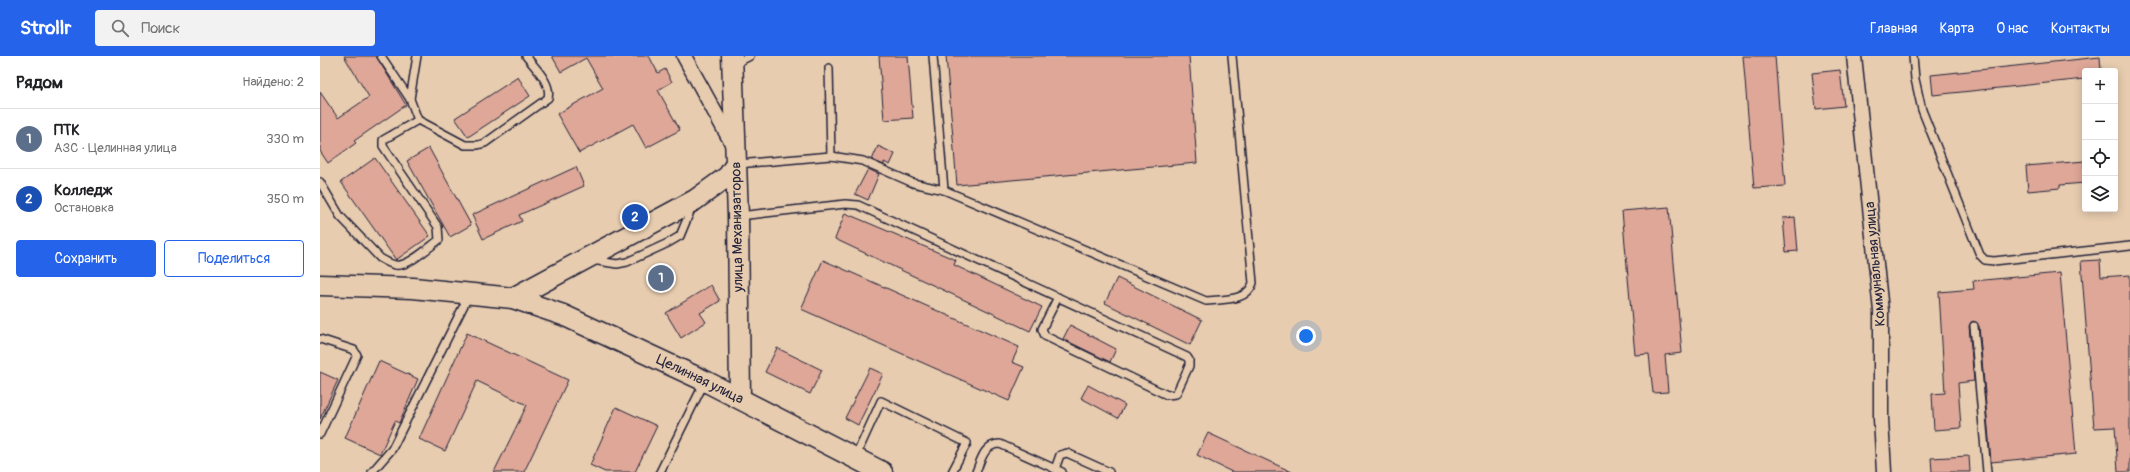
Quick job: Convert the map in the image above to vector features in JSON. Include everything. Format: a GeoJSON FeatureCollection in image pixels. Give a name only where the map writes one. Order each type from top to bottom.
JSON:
{"type":"FeatureCollection","features":[{"type":"Feature","properties":{"kind":"main road","name":"улица Механизаторов"},"geometry":{"type":"LineString","coordinates":[[732,60],[738,216],[740,398]]}},
{"type":"Feature","properties":{"kind":"main road"},"geometry":{"type":"LineString","coordinates":[[513,298],[695,200],[728,176],[736,157]]}},
{"type":"Feature","properties":{"kind":"main road","name":"Целинная улица"},"geometry":{"type":"LineString","coordinates":[[320,286],[413,288],[470,293],[513,298],[564,314],[740,398],[882,472]]}},
{"type":"Feature","properties":{"kind":"street"},"geometry":{"type":"LineString","coordinates":[[684,56],[736,157]]}},
{"type":"Feature","properties":{"kind":"street","name":"Коммунальная улица"},"geometry":{"type":"LineString","coordinates":[[1854,56],[1881,303],[1881,419],[1884,472]]}},
{"type":"Feature","properties":{"kind":"lane"},"geometry":{"type":"LineString","coordinates":[[381,56],[410,99],[418,120],[465,145],[485,143],[548,98],[550,91],[548,86],[526,56]]}},
{"type":"Feature","properties":{"kind":"lane"},"geometry":{"type":"LineString","coordinates":[[410,99],[417,56]]}},
{"type":"Feature","properties":{"kind":"lane"},"geometry":{"type":"LineString","coordinates":[[732,60],[750,56]]}},
{"type":"Feature","properties":{"kind":"lane"},"geometry":{"type":"LineString","coordinates":[[933,56],[944,190]]}},
{"type":"Feature","properties":{"kind":"lane"},"geometry":{"type":"LineString","coordinates":[[736,157],[831,156],[863,161],[913,183],[944,190],[1206,301],[1242,296],[1248,293],[1253,283],[1232,56]]}},
{"type":"Feature","properties":{"kind":"lane"},"geometry":{"type":"LineString","coordinates":[[1913,56],[1915,79],[1922,110],[1980,255],[1985,260],[1994,261],[2130,246]]}},
{"type":"Feature","properties":{"kind":"lane"},"geometry":{"type":"LineString","coordinates":[[829,68],[831,156]]}},
{"type":"Feature","properties":{"kind":"lane"},"geometry":{"type":"LineString","coordinates":[[320,182],[340,216],[380,258],[396,266],[406,264],[439,240],[438,227],[383,146],[383,140],[418,120]]}},
{"type":"Feature","properties":{"kind":"lane"},"geometry":{"type":"LineString","coordinates":[[738,216],[845,204],[858,205],[1058,297],[1187,357],[1189,366],[1176,394],[1167,395],[1045,336],[1042,329],[1058,297]]}},
{"type":"Feature","properties":{"kind":"lane"},"geometry":{"type":"LineString","coordinates":[[372,472],[392,449],[470,293]]}},
{"type":"Feature","properties":{"kind":"lane"},"geometry":{"type":"LineString","coordinates":[[1974,326],[1987,472]]}},
{"type":"Feature","properties":{"kind":"lane"},"geometry":{"type":"LineString","coordinates":[[320,339],[354,350],[357,355],[320,434]]}},
{"type":"Feature","properties":{"kind":"lane"},"geometry":{"type":"LineString","coordinates":[[660,472],[705,381]]}},
{"type":"Feature","properties":{"kind":"lane"},"geometry":{"type":"LineString","coordinates":[[855,459],[881,401],[968,443],[952,472]]}},
{"type":"Feature","properties":{"kind":"lane"},"geometry":{"type":"LineString","coordinates":[[976,472],[986,448],[993,444],[1000,444],[1058,470],[1060,455],[1067,454],[1109,472]]}},
{"type":"Feature","properties":{"kind":"building"},"geometry":{"type":"Polygon","coordinates":[[[344,56],[376,56],[406,105],[354,141],[356,143],[328,163],[320,151],[320,92],[338,118],[369,97],[344,56]]]}},
{"type":"Feature","properties":{"kind":"building"},"geometry":{"type":"Polygon","coordinates":[[[552,56],[649,56],[658,73],[665,69],[672,82],[658,90],[680,130],[646,148],[633,124],[579,153],[557,114],[603,88],[586,58],[561,72],[552,56]]]}},
{"type":"Feature","properties":{"kind":"building"},"geometry":{"type":"Polygon","coordinates":[[[879,56],[908,56],[913,118],[884,120],[879,56]]]}},
{"type":"Feature","properties":{"kind":"building"},"geometry":{"type":"Polygon","coordinates":[[[946,56],[1189,56],[1197,163],[957,185],[946,56]]]}},
{"type":"Feature","properties":{"kind":"building"},"geometry":{"type":"Polygon","coordinates":[[[1743,56],[1775,56],[1785,186],[1754,188],[1743,56]]]}},
{"type":"Feature","properties":{"kind":"building"},"geometry":{"type":"Polygon","coordinates":[[[2100,57],[2101,68],[2082,68],[2082,79],[1933,95],[1931,75],[2100,57]]]}},
{"type":"Feature","properties":{"kind":"building"},"geometry":{"type":"Polygon","coordinates":[[[1840,70],[1844,106],[1816,109],[1812,73],[1840,70]]]}},
{"type":"Feature","properties":{"kind":"building"},"geometry":{"type":"Polygon","coordinates":[[[518,77],[530,96],[468,137],[455,118],[518,77]]]}},
{"type":"Feature","properties":{"kind":"building"},"geometry":{"type":"Polygon","coordinates":[[[878,146],[895,154],[890,165],[884,162],[884,165],[872,160],[878,146]]]}},
{"type":"Feature","properties":{"kind":"building"},"geometry":{"type":"Polygon","coordinates":[[[429,148],[471,225],[450,237],[407,161],[429,148]]]}},
{"type":"Feature","properties":{"kind":"building"},"geometry":{"type":"Polygon","coordinates":[[[375,158],[430,236],[396,260],[341,182],[375,158]]]}},
{"type":"Feature","properties":{"kind":"building"},"geometry":{"type":"Polygon","coordinates":[[[2082,161],[2082,183],[2060,185],[2060,188],[2028,191],[2026,166],[2082,161]]]}},
{"type":"Feature","properties":{"kind":"building"},"geometry":{"type":"Polygon","coordinates":[[[576,167],[584,186],[519,215],[522,221],[483,239],[472,215],[576,167]]]}},
{"type":"Feature","properties":{"kind":"building"},"geometry":{"type":"Polygon","coordinates":[[[868,169],[879,174],[868,200],[855,194],[868,169]]]}},
{"type":"Feature","properties":{"kind":"building"},"geometry":{"type":"Polygon","coordinates":[[[1669,207],[1682,353],[1665,355],[1668,392],[1653,393],[1649,354],[1635,355],[1622,211],[1669,207]]]}},
{"type":"Feature","properties":{"kind":"building"},"geometry":{"type":"Polygon","coordinates":[[[845,213],[956,260],[954,265],[1042,307],[1030,331],[835,239],[845,213]]]}},
{"type":"Feature","properties":{"kind":"building"},"geometry":{"type":"Polygon","coordinates":[[[1795,217],[1798,251],[1786,252],[1783,218],[1795,217]]]}},
{"type":"Feature","properties":{"kind":"building"},"geometry":{"type":"Polygon","coordinates":[[[823,260],[1019,347],[1012,362],[1024,367],[1009,401],[801,309],[823,260]]]}},
{"type":"Feature","properties":{"kind":"building"},"geometry":{"type":"Polygon","coordinates":[[[2100,260],[2101,277],[2130,275],[2130,472],[2118,472],[2115,427],[2094,428],[2081,261],[2100,260]]]}},
{"type":"Feature","properties":{"kind":"building"},"geometry":{"type":"Polygon","coordinates":[[[2060,273],[2076,454],[1991,462],[1979,326],[1974,321],[1971,322],[1969,326],[1974,381],[1958,383],[1961,428],[1934,430],[1932,394],[1945,393],[1939,292],[1974,289],[1973,281],[2060,273]]]}},
{"type":"Feature","properties":{"kind":"building"},"geometry":{"type":"Polygon","coordinates":[[[1117,278],[1202,320],[1190,345],[1105,303],[1117,278]]]}},
{"type":"Feature","properties":{"kind":"building"},"geometry":{"type":"Polygon","coordinates":[[[711,285],[720,301],[700,313],[706,322],[681,338],[666,313],[711,285]]]}},
{"type":"Feature","properties":{"kind":"building"},"geometry":{"type":"Polygon","coordinates":[[[1070,325],[1116,349],[1110,362],[1063,339],[1070,325]]]}},
{"type":"Feature","properties":{"kind":"building"},"geometry":{"type":"Polygon","coordinates":[[[467,333],[568,380],[524,472],[494,472],[527,405],[477,381],[445,451],[419,439],[467,333]]]}},
{"type":"Feature","properties":{"kind":"building"},"geometry":{"type":"Polygon","coordinates":[[[777,348],[822,370],[810,394],[765,372],[777,348]]]}},
{"type":"Feature","properties":{"kind":"building"},"geometry":{"type":"Polygon","coordinates":[[[379,361],[418,379],[399,423],[395,421],[380,454],[345,438],[379,361]]]}},
{"type":"Feature","properties":{"kind":"building"},"geometry":{"type":"Polygon","coordinates":[[[870,368],[883,374],[858,425],[845,418],[870,368]]]}},
{"type":"Feature","properties":{"kind":"building"},"geometry":{"type":"Polygon","coordinates":[[[320,372],[338,380],[320,419],[320,372]]]}},
{"type":"Feature","properties":{"kind":"building"},"geometry":{"type":"Polygon","coordinates":[[[1088,385],[1125,405],[1118,418],[1081,398],[1088,385]]]}},
{"type":"Feature","properties":{"kind":"building"},"geometry":{"type":"Polygon","coordinates":[[[616,407],[657,426],[635,472],[605,472],[590,465],[616,407]]]}},
{"type":"Feature","properties":{"kind":"building"},"geometry":{"type":"Polygon","coordinates":[[[1208,433],[1292,472],[1232,472],[1197,455],[1208,433]]]}},
{"type":"Feature","properties":{"kind":"building"},"geometry":{"type":"Polygon","coordinates":[[[1969,456],[1970,472],[1932,472],[1931,458],[1969,456]]]}},
{"type":"Feature","properties":{"kind":"place","name":"Колледж"},"geometry":{"type":"Point","coordinates":[635,217]}},
{"type":"Feature","properties":{"kind":"place","name":"ПТК"},"geometry":{"type":"Point","coordinates":[661,278]}}]}
